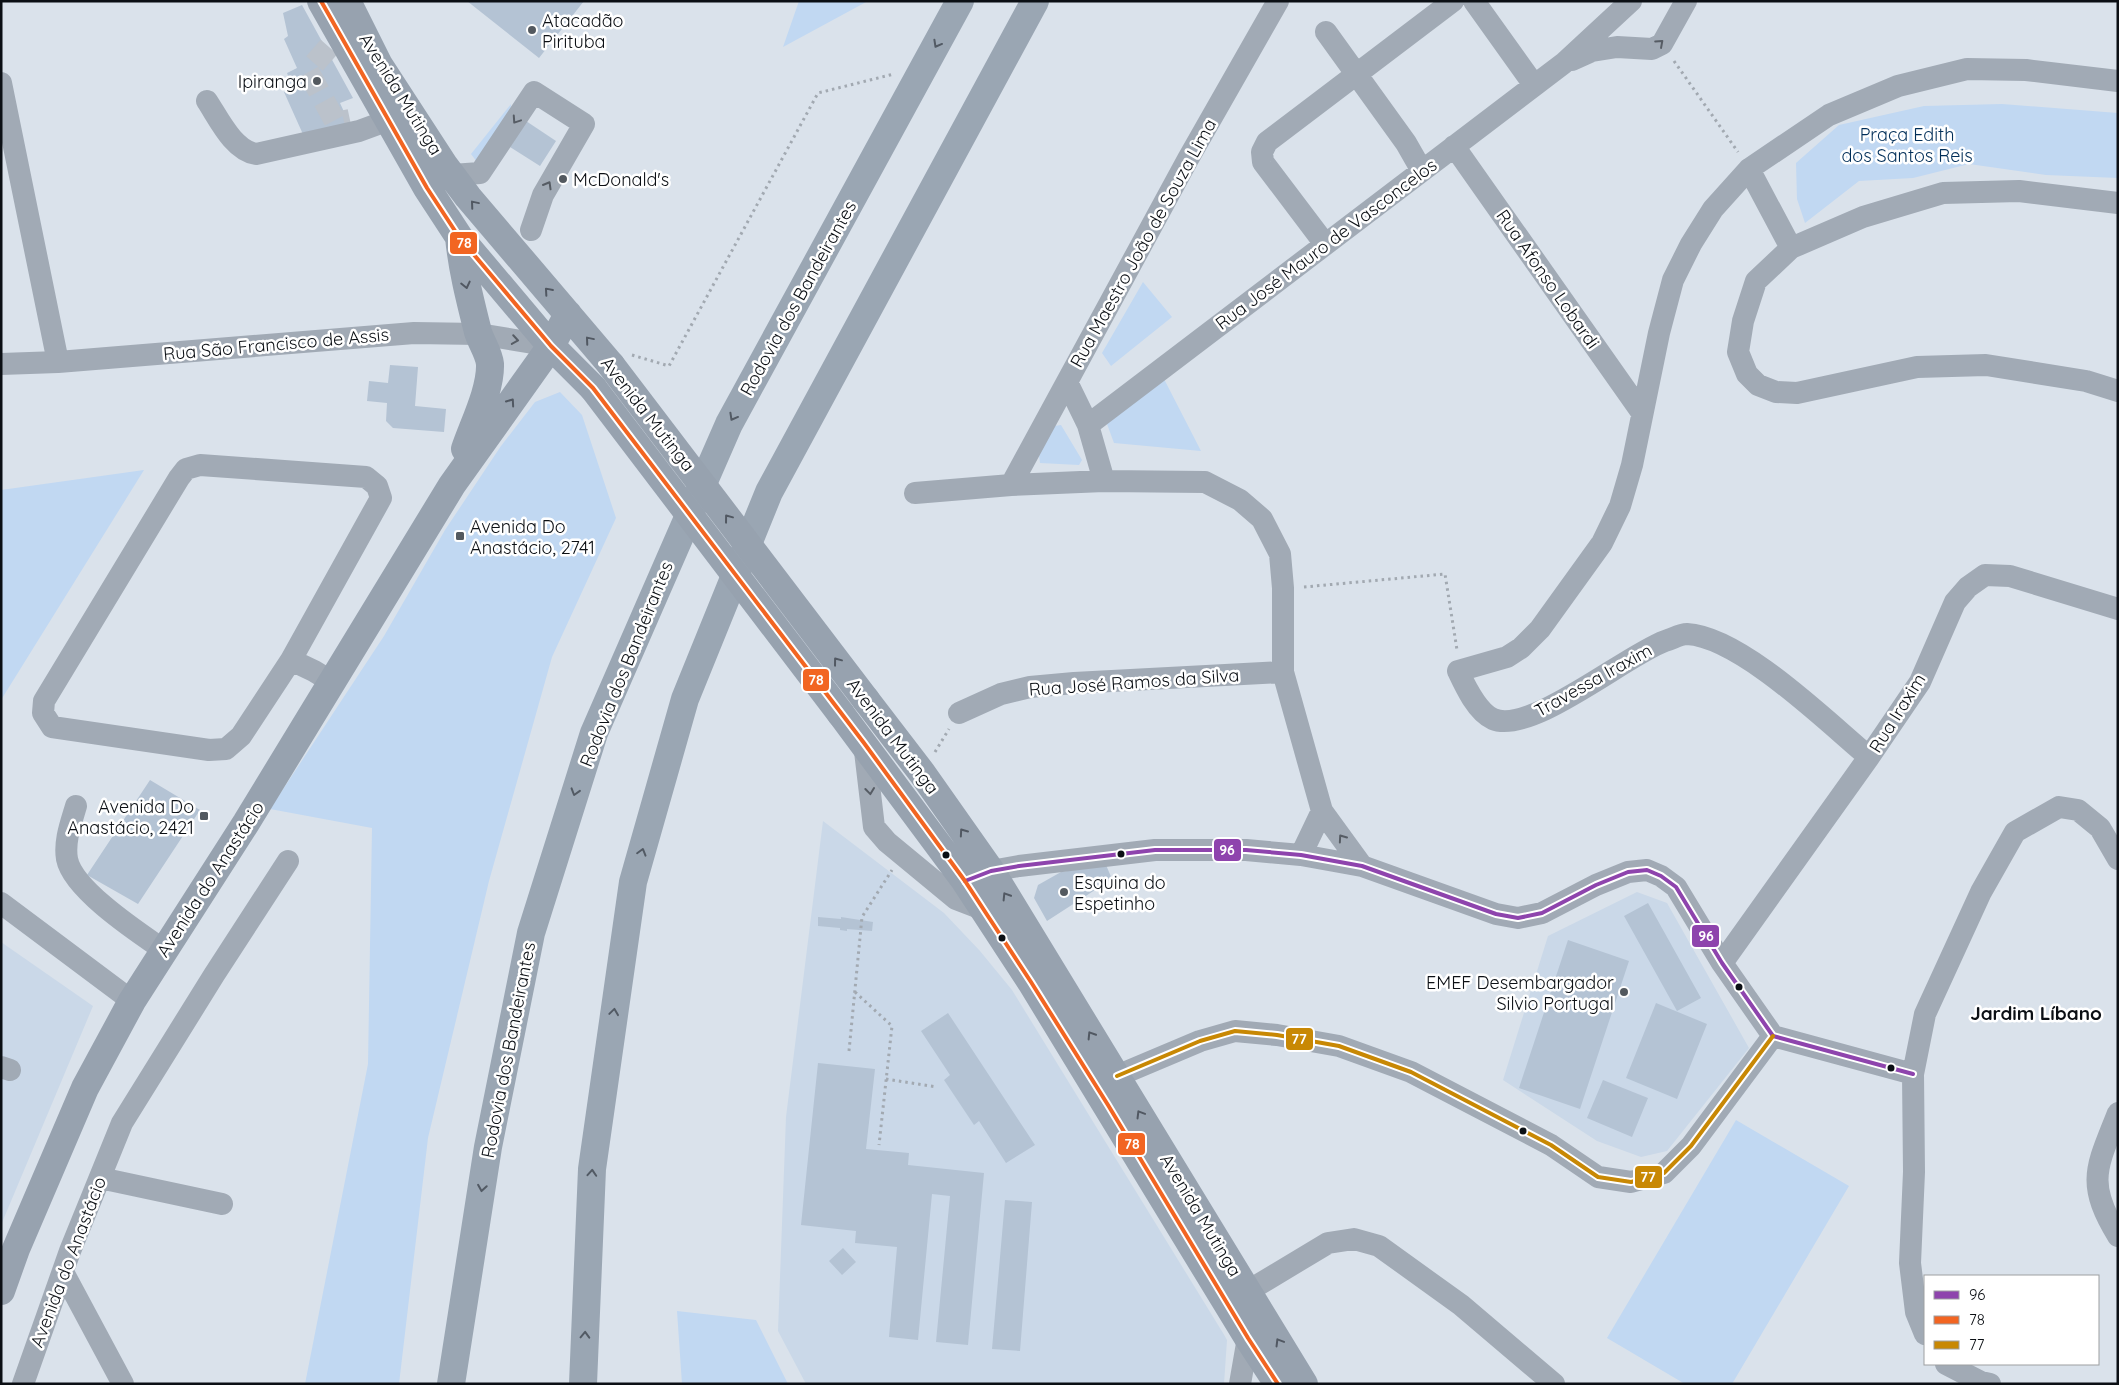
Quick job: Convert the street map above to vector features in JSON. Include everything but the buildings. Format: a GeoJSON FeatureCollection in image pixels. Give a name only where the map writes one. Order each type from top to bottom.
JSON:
{"type":"FeatureCollection","features":[{"type":"Feature","properties":{"kind":"highway","name":"Rodovia dos Bandeirantes"},"geometry":{"type":"LineString","coordinates":[[451,1384],[488,1147],[531,933],[594,733],[729,424],[960,1]]}},
{"type":"Feature","properties":{"kind":"highway"},"geometry":{"type":"LineString","coordinates":[[583,1384],[592,1169],[633,882],[685,699],[768,492],[1035,1]]}},
{"type":"Feature","properties":{"kind":"main road","name":"Avenida Mutinga"},"geometry":{"type":"LineString","coordinates":[[321,1],[335,41],[387,115],[427,188],[459,237],[551,346],[593,388],[864,743],[965,881],[1031,982],[1278,1384]]}},
{"type":"Feature","properties":{"kind":"main road","name":"Avenida Mutinga"},"geometry":{"type":"LineString","coordinates":[[347,1],[379,65],[422,134],[452,175],[568,314],[618,359],[866,700],[922,773],[991,871],[1304,1384]]}},
{"type":"Feature","properties":{"kind":"main road"},"geometry":{"type":"LineString","coordinates":[[459,237],[473,233],[486,236],[521,265],[528,268]]}},
{"type":"Feature","properties":{"kind":"main road","name":"Avenida do Anastácio"},"geometry":{"type":"LineString","coordinates":[[452,485],[480,408],[489,374],[490,362],[479,334],[461,261],[459,237]]}},
{"type":"Feature","properties":{"kind":"main road","name":"Avenida do Anastácio"},"geometry":{"type":"LineString","coordinates":[[1,1291],[8,1247],[86,1088],[132,1001],[246,823],[452,485],[551,346],[568,314]]}},
{"type":"Feature","properties":{"kind":"street","name":"Rua Maestro João de Souza Lima"},"geometry":{"type":"LineString","coordinates":[[1011,485],[1188,159],[1278,1]]}},
{"type":"Feature","properties":{"kind":"street"},"geometry":{"type":"LineString","coordinates":[[1325,244],[1262,162],[1262,152],[1267,142],[1453,1]]}},
{"type":"Feature","properties":{"kind":"street"},"geometry":{"type":"LineString","coordinates":[[1474,1],[1534,85]]}},
{"type":"Feature","properties":{"kind":"street"},"geometry":{"type":"LineString","coordinates":[[1662,44],[1670,11],[1686,1]]}},
{"type":"Feature","properties":{"kind":"street"},"geometry":{"type":"LineString","coordinates":[[1624,7],[1620,34],[1636,50]]}},
{"type":"Feature","properties":{"kind":"street","name":"Rua José Mauro de Vasconcelos"},"geometry":{"type":"LineString","coordinates":[[1088,425],[1564,63],[1624,7]]}},
{"type":"Feature","properties":{"kind":"street"},"geometry":{"type":"LineString","coordinates":[[1326,32],[1406,143],[1422,171]]}},
{"type":"Feature","properties":{"kind":"street","name":"Rua José Mauro de Vasconcelos"},"geometry":{"type":"LineString","coordinates":[[1564,63],[1599,50],[1617,47],[1652,50],[1662,44]]}},
{"type":"Feature","properties":{"kind":"street"},"geometry":{"type":"LineString","coordinates":[[1458,671],[1507,657],[1521,648],[1540,629],[1602,543],[1620,506],[1632,465],[1673,280],[1691,244],[1713,209],[1749,169],[1829,115],[1898,86],[1967,69],[2026,70],[2118,81]]}},
{"type":"Feature","properties":{"kind":"street"},"geometry":{"type":"LineString","coordinates":[[1,83],[58,362]]}},
{"type":"Feature","properties":{"kind":"street"},"geometry":{"type":"LineString","coordinates":[[452,175],[480,173],[534,92],[584,124],[543,194],[531,230]]}},
{"type":"Feature","properties":{"kind":"street"},"geometry":{"type":"LineString","coordinates":[[207,101],[236,143],[249,153],[256,154],[360,131],[387,115]]}},
{"type":"Feature","properties":{"kind":"street"},"geometry":{"type":"LineString","coordinates":[[350,120],[387,115]]}},
{"type":"Feature","properties":{"kind":"street","name":"Rua Afonso Lobardi"},"geometry":{"type":"LineString","coordinates":[[1454,146],[1642,413]]}},
{"type":"Feature","properties":{"kind":"street"},"geometry":{"type":"LineString","coordinates":[[1749,169],[1791,248]]}},
{"type":"Feature","properties":{"kind":"street"},"geometry":{"type":"LineString","coordinates":[[2118,203],[2019,191],[1943,193],[1862,217],[1791,248],[1756,281],[1743,321],[1738,352],[1747,374],[1758,385],[1776,392],[1798,393],[1916,367],[1986,365],[2086,380],[2118,391]]}},
{"type":"Feature","properties":{"kind":"street","name":"Rua São Francisco de Assis"},"geometry":{"type":"LineString","coordinates":[[1,364],[58,362],[414,333],[479,334],[551,346]]}},
{"type":"Feature","properties":{"kind":"street"},"geometry":{"type":"LineString","coordinates":[[1067,382],[1088,425],[1104,481]]}},
{"type":"Feature","properties":{"kind":"street"},"geometry":{"type":"LineString","coordinates":[[200,465],[366,477],[377,486],[381,498],[291,660],[241,736],[226,749],[209,750],[52,727],[43,713],[44,701],[179,478],[186,470],[200,465]]}},
{"type":"Feature","properties":{"kind":"street"},"geometry":{"type":"LineString","coordinates":[[915,493],[1011,485],[1104,481],[1205,482],[1240,500],[1262,519],[1280,554],[1283,588],[1283,672],[1322,811],[1362,866]]}},
{"type":"Feature","properties":{"kind":"street","name":"Rua Iraxim"},"geometry":{"type":"LineString","coordinates":[[1722,962],[1869,757],[1920,682],[1956,602],[1968,587],[1984,575],[2010,576],[2118,609]]}},
{"type":"Feature","properties":{"kind":"street","name":"Travessa Iraxim"},"geometry":{"type":"LineString","coordinates":[[1458,671],[1472,701],[1493,719],[1513,721],[1544,711],[1653,646],[1685,634],[1709,638],[1745,657],[1778,680],[1869,757]]}},
{"type":"Feature","properties":{"kind":"street"},"geometry":{"type":"LineString","coordinates":[[291,660],[314,670],[332,682]]}},
{"type":"Feature","properties":{"kind":"street","name":"Rua José Ramos da Silva"},"geometry":{"type":"LineString","coordinates":[[959,713],[1001,694],[1030,687],[1283,672]]}},
{"type":"Feature","properties":{"kind":"street"},"geometry":{"type":"LineString","coordinates":[[864,743],[874,827],[887,842],[956,900],[982,909]]}},
{"type":"Feature","properties":{"kind":"street"},"geometry":{"type":"LineString","coordinates":[[76,806],[67,840],[67,860],[75,876],[97,900],[128,926],[164,950]]}},
{"type":"Feature","properties":{"kind":"street"},"geometry":{"type":"LineString","coordinates":[[1924,1332],[1916,1312],[1910,1263],[1914,1172],[1913,1074],[1925,1014],[1981,892],[2015,832],[2059,806],[2078,810],[2100,828],[2118,859]]}},
{"type":"Feature","properties":{"kind":"street"},"geometry":{"type":"LineString","coordinates":[[1301,854],[1322,811]]}},
{"type":"Feature","properties":{"kind":"street"},"geometry":{"type":"LineString","coordinates":[[965,881],[991,871],[1019,866],[1155,850],[1246,850],[1301,854],[1362,866],[1496,914],[1518,918],[1542,913],[1596,885],[1628,872],[1646,870],[1661,876],[1676,887],[1722,962],[1772,1036],[1913,1074]]}},
{"type":"Feature","properties":{"kind":"street","name":"Avenida do Anastácio"},"geometry":{"type":"LineString","coordinates":[[23,1384],[63,1272],[122,1123],[288,861]]}},
{"type":"Feature","properties":{"kind":"street"},"geometry":{"type":"LineString","coordinates":[[1,903],[132,1001]]}},
{"type":"Feature","properties":{"kind":"street"},"geometry":{"type":"LineString","coordinates":[[1074,1052],[1117,1076],[1200,1040],[1235,1032],[1277,1035],[1339,1046],[1411,1072],[1551,1145],[1598,1177],[1631,1182],[1664,1173],[1691,1146],[1772,1036]]}},
{"type":"Feature","properties":{"kind":"street"},"geometry":{"type":"LineString","coordinates":[[2118,1113],[2098,1166],[2096,1188],[2108,1220],[2118,1236]]}},
{"type":"Feature","properties":{"kind":"street"},"geometry":{"type":"LineString","coordinates":[[100,1178],[222,1204]]}},
{"type":"Feature","properties":{"kind":"street"},"geometry":{"type":"LineString","coordinates":[[1240,1384],[1248,1338],[1248,1291],[1328,1243],[1354,1239],[1379,1246],[1461,1305],[1554,1384]]}},
{"type":"Feature","properties":{"kind":"street"},"geometry":{"type":"LineString","coordinates":[[63,1272],[123,1384]]}},
{"type":"Feature","properties":{"kind":"street"},"geometry":{"type":"LineString","coordinates":[[1948,1365],[1981,1382],[1990,1384]]}},
{"type":"Feature","properties":{"kind":"path"},"geometry":{"type":"LineString","coordinates":[[1662,44],[1749,169]]}},
{"type":"Feature","properties":{"kind":"path"},"geometry":{"type":"LineString","coordinates":[[618,359],[668,366],[818,93],[925,66]]}},
{"type":"Feature","properties":{"kind":"path"},"geometry":{"type":"LineString","coordinates":[[1283,588],[1445,574],[1458,654],[1458,671]]}},
{"type":"Feature","properties":{"kind":"path"},"geometry":{"type":"LineString","coordinates":[[922,773],[959,713]]}},
{"type":"Feature","properties":{"kind":"path"},"geometry":{"type":"LineString","coordinates":[[848,1051],[862,916],[896,863]]}},
{"type":"Feature","properties":{"kind":"path"},"geometry":{"type":"LineString","coordinates":[[854,991],[892,1026],[879,1145]]}},
{"type":"Feature","properties":{"kind":"path"},"geometry":{"type":"LineString","coordinates":[[886,1079],[937,1087]]}},
{"type":"Feature","properties":{"kind":"shaded area"},"geometry":{"type":"Polygon","coordinates":[[[823,821],[944,913],[980,951],[1012,990],[1227,1340],[1224,1384],[806,1384],[778,1331],[786,1117],[823,821]]]}},
{"type":"Feature","properties":{"kind":"shaded area","name":"EMEF Desembargador Silvio Portugal"},"geometry":{"type":"Polygon","coordinates":[[[1637,892],[1667,903],[1749,1048],[1667,1151],[1641,1157],[1597,1141],[1503,1080],[1548,936],[1637,892]]]}},
{"type":"Feature","properties":{"kind":"shaded area"},"geometry":{"type":"Polygon","coordinates":[[[1,942],[93,1006],[1,1225],[1,942]]]}},
{"type":"Feature","properties":{"kind":"green space"},"geometry":{"type":"Polygon","coordinates":[[[799,1],[868,1],[783,47],[799,1]]]}},
{"type":"Feature","properties":{"kind":"green space"},"geometry":{"type":"Polygon","coordinates":[[[511,104],[510,118],[477,162],[471,154],[511,104]]]}},
{"type":"Feature","properties":{"kind":"green space","name":"Praça Edith dos Santos Reis"},"geometry":{"type":"Polygon","coordinates":[[[2002,104],[2118,113],[2118,178],[2046,175],[1969,164],[1913,178],[1859,181],[1805,223],[1797,199],[1796,163],[1839,125],[1924,106],[2002,104]]]}},
{"type":"Feature","properties":{"kind":"green space"},"geometry":{"type":"Polygon","coordinates":[[[1143,282],[1172,317],[1111,366],[1102,353],[1143,282]]]}},
{"type":"Feature","properties":{"kind":"green space"},"geometry":{"type":"Polygon","coordinates":[[[1164,379],[1201,451],[1114,443],[1107,424],[1164,379]]]}},
{"type":"Feature","properties":{"kind":"green space"},"geometry":{"type":"Polygon","coordinates":[[[560,392],[582,415],[616,518],[552,657],[489,881],[428,1138],[399,1384],[305,1384],[368,1064],[372,828],[270,809],[384,636],[445,530],[501,446],[535,402],[560,392]]]}},
{"type":"Feature","properties":{"kind":"green space"},"geometry":{"type":"Polygon","coordinates":[[[1061,425],[1082,460],[1079,465],[1040,463],[1039,455],[1054,426],[1061,425]]]}},
{"type":"Feature","properties":{"kind":"green space"},"geometry":{"type":"Polygon","coordinates":[[[144,470],[1,700],[1,490],[144,470]]]}},
{"type":"Feature","properties":{"kind":"green space"},"geometry":{"type":"Polygon","coordinates":[[[1736,1120],[1849,1186],[1732,1384],[1685,1384],[1607,1338],[1736,1120]]]}},
{"type":"Feature","properties":{"kind":"green space"},"geometry":{"type":"Polygon","coordinates":[[[677,1311],[756,1320],[788,1384],[682,1384],[677,1311]]]}},
{"type":"Feature","properties":{"kind":"tunnel"},"geometry":{"type":"LineString","coordinates":[[329,47],[308,71],[336,123],[350,120]]}},
{"type":"Feature","properties":{"kind":"transit line","name":"78"},"geometry":{"type":"LineString","coordinates":[[321,1],[427,188],[459,237],[551,346],[593,388],[864,743],[965,881],[1108,1105],[1248,1338],[1278,1384]]}},
{"type":"Feature","properties":{"kind":"transit line","name":"96"},"geometry":{"type":"LineString","coordinates":[[965,881],[991,871],[1019,866],[1155,850],[1246,850],[1301,855],[1362,866],[1496,914],[1518,918],[1542,913],[1596,885],[1628,872],[1647,870],[1661,876],[1676,887],[1722,963],[1773,1036],[1913,1074]]}},
{"type":"Feature","properties":{"kind":"transit line","name":"77"},"geometry":{"type":"LineString","coordinates":[[1117,1076],[1200,1041],[1235,1031],[1277,1035],[1339,1046],[1411,1072],[1551,1145],[1598,1177],[1631,1182],[1664,1173],[1691,1146],[1773,1036]]}},
{"type":"Feature","properties":{"kind":"place","name":"Atacadão Pirituba"},"geometry":{"type":"Point","coordinates":[532,30]}},
{"type":"Feature","properties":{"kind":"place","name":"Ipiranga"},"geometry":{"type":"Point","coordinates":[317,81]}},
{"type":"Feature","properties":{"kind":"place","name":"McDonald's"},"geometry":{"type":"Point","coordinates":[563,179]}},
{"type":"Feature","properties":{"kind":"place","name":"Avenida Do Anastácio, 2741"},"geometry":{"type":"Point","coordinates":[460,536]}},
{"type":"Feature","properties":{"kind":"place","name":"Avenida Do Anastácio, 2421"},"geometry":{"type":"Point","coordinates":[204,816]}},
{"type":"Feature","properties":{"kind":"place","name":"Esquina do Espetinho"},"geometry":{"type":"Point","coordinates":[1064,892]}},
{"type":"Feature","properties":{"kind":"place","name":"EMEF Desembargador Silvio Portugal"},"geometry":{"type":"Point","coordinates":[1624,992]}},
{"type":"Feature","properties":{"kind":"district","name":"Jardim Líbano"},"geometry":{"type":"Point","coordinates":[2036,1013]}}]}
